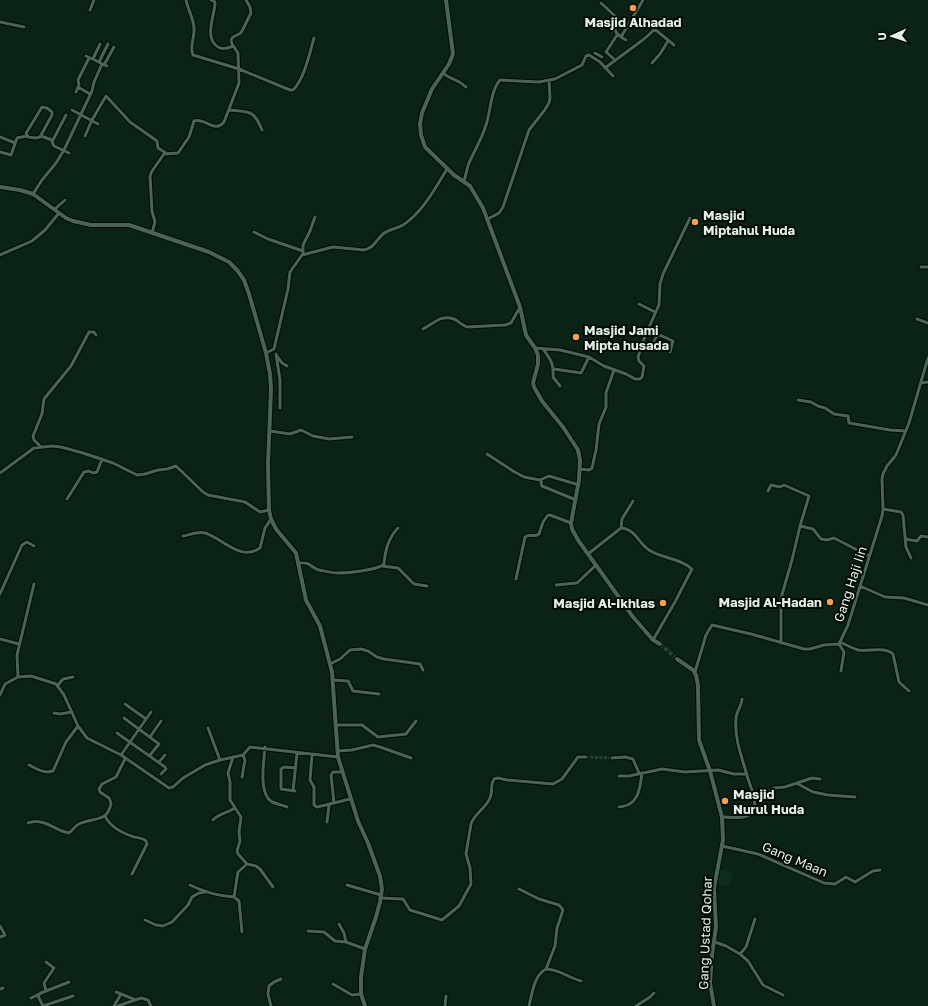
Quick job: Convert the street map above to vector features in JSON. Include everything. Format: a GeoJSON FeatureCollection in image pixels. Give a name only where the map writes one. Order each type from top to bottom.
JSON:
{"type":"FeatureCollection","features":[{"type":"Feature","properties":{"kind":"street"},"geometry":{"type":"LineString","coordinates":[[90,10],[94,0]]}},
{"type":"Feature","properties":{"kind":"street"},"geometry":{"type":"LineString","coordinates":[[186,0],[194,25],[191,50],[193,55],[239,69],[293,90],[297,86],[308,62],[314,38]]}},
{"type":"Feature","properties":{"kind":"street"},"geometry":{"type":"LineString","coordinates":[[211,0],[215,1],[215,9],[210,31],[212,40],[215,45],[220,48],[225,49],[233,46]]}},
{"type":"Feature","properties":{"kind":"street"},"geometry":{"type":"LineString","coordinates":[[85,136],[92,120],[107,97],[130,122],[157,140],[158,148],[166,153],[178,153],[189,137],[194,121],[202,120],[212,126],[219,127],[224,122],[239,83],[238,53],[231,41],[232,38],[242,33],[251,13],[250,7],[246,0]]}},
{"type":"Feature","properties":{"kind":"street"},"geometry":{"type":"LineString","coordinates":[[446,0],[453,54],[443,73],[432,89],[422,113],[420,124],[421,135],[425,147],[472,189],[488,219],[520,307],[526,335],[535,348],[538,359],[533,383],[534,387],[542,401],[574,443],[579,454],[579,485],[571,523],[574,534],[633,617],[653,640],[660,644]]}},
{"type":"Feature","properties":{"kind":"street"},"geometry":{"type":"LineString","coordinates":[[621,37],[643,0]]}},
{"type":"Feature","properties":{"kind":"street"},"geometry":{"type":"LineString","coordinates":[[601,3],[616,17],[614,26],[615,33],[626,40]]}},
{"type":"Feature","properties":{"kind":"street"},"geometry":{"type":"LineString","coordinates":[[0,22],[24,27]]}},
{"type":"Feature","properties":{"kind":"street"},"geometry":{"type":"LineString","coordinates":[[605,68],[644,39],[652,31],[657,31],[674,45]]}},
{"type":"Feature","properties":{"kind":"street"},"geometry":{"type":"LineString","coordinates":[[615,60],[606,52],[617,35]]}},
{"type":"Feature","properties":{"kind":"street"},"geometry":{"type":"LineString","coordinates":[[652,64],[668,40]]}},
{"type":"Feature","properties":{"kind":"street"},"geometry":{"type":"LineString","coordinates":[[76,92],[78,80],[90,58],[100,44]]}},
{"type":"Feature","properties":{"kind":"street"},"geometry":{"type":"LineString","coordinates":[[103,64],[108,44]]}},
{"type":"Feature","properties":{"kind":"street"},"geometry":{"type":"LineString","coordinates":[[33,194],[64,150],[92,91],[94,82],[114,47]]}},
{"type":"Feature","properties":{"kind":"street"},"geometry":{"type":"LineString","coordinates":[[593,57],[596,52],[602,57]]}},
{"type":"Feature","properties":{"kind":"street"},"geometry":{"type":"LineString","coordinates":[[464,181],[469,164],[486,126],[491,102],[499,81],[526,82],[550,80],[562,76],[582,65],[588,55],[593,57],[613,76]]}},
{"type":"Feature","properties":{"kind":"street"},"geometry":{"type":"LineString","coordinates":[[90,58],[103,64]]}},
{"type":"Feature","properties":{"kind":"street"},"geometry":{"type":"LineString","coordinates":[[443,73],[451,79],[459,80],[466,87]]}},
{"type":"Feature","properties":{"kind":"street"},"geometry":{"type":"LineString","coordinates":[[488,219],[499,213],[503,208],[529,130],[541,116],[549,103],[550,80]]}},
{"type":"Feature","properties":{"kind":"street"},"geometry":{"type":"LineString","coordinates":[[78,87],[90,94]]}},
{"type":"Feature","properties":{"kind":"street"},"geometry":{"type":"LineString","coordinates":[[27,136],[28,130],[42,107],[45,107],[52,112],[52,115],[41,136]]}},
{"type":"Feature","properties":{"kind":"street"},"geometry":{"type":"LineString","coordinates":[[72,110],[98,124]]}},
{"type":"Feature","properties":{"kind":"street"},"geometry":{"type":"LineString","coordinates":[[229,110],[254,114],[262,130]]}},
{"type":"Feature","properties":{"kind":"street"},"geometry":{"type":"LineString","coordinates":[[66,115],[52,140],[52,144],[69,153]]}},
{"type":"Feature","properties":{"kind":"street"},"geometry":{"type":"LineString","coordinates":[[0,152],[11,155],[18,138],[27,136],[36,138],[41,136],[52,140]]}},
{"type":"Feature","properties":{"kind":"street"},"geometry":{"type":"LineString","coordinates":[[0,137],[15,143]]}},
{"type":"Feature","properties":{"kind":"street"},"geometry":{"type":"LineString","coordinates":[[152,232],[155,222],[152,211],[150,176],[152,171],[166,153]]}},
{"type":"Feature","properties":{"kind":"street"},"geometry":{"type":"LineString","coordinates":[[254,232],[303,252],[336,247],[364,250],[370,249],[384,233],[402,226],[419,210],[433,193],[448,169]]}},
{"type":"Feature","properties":{"kind":"street"},"geometry":{"type":"LineString","coordinates":[[0,187],[20,190],[33,194],[69,220],[97,226],[128,225],[216,255],[229,262],[237,270],[246,287],[266,353],[270,382],[268,464],[269,510],[271,519],[278,532],[295,551],[299,563],[306,600],[318,621],[333,680],[335,725],[339,750],[338,758],[350,799],[380,876],[380,897],[376,917],[364,949],[358,995]]}},
{"type":"Feature","properties":{"kind":"street"},"geometry":{"type":"LineString","coordinates":[[55,209],[65,200]]}},
{"type":"Feature","properties":{"kind":"street"},"geometry":{"type":"LineString","coordinates":[[0,255],[32,241],[45,230],[59,213]]}},
{"type":"Feature","properties":{"kind":"street"},"geometry":{"type":"LineString","coordinates":[[280,408],[280,380],[274,349],[286,299],[290,272],[303,252],[304,242],[315,217]]}},
{"type":"Feature","properties":{"kind":"street"},"geometry":{"type":"LineString","coordinates":[[535,348],[560,350],[589,357],[604,366],[635,379],[641,378],[644,374],[644,366],[638,359],[660,301],[660,284],[663,274],[690,218]]}},
{"type":"Feature","properties":{"kind":"street"},"geometry":{"type":"LineString","coordinates":[[921,266],[928,267]]}},
{"type":"Feature","properties":{"kind":"street"},"geometry":{"type":"LineString","coordinates":[[639,304],[656,312]]}},
{"type":"Feature","properties":{"kind":"street"},"geometry":{"type":"LineString","coordinates":[[423,329],[439,318],[446,317],[455,319],[468,327],[505,325],[511,323],[520,307]]}},
{"type":"Feature","properties":{"kind":"street"},"geometry":{"type":"LineString","coordinates":[[917,319],[928,323]]}},
{"type":"Feature","properties":{"kind":"street"},"geometry":{"type":"LineString","coordinates":[[31,449],[34,434],[42,414],[44,399],[72,366],[89,332],[94,332],[96,335]]}},
{"type":"Feature","properties":{"kind":"street"},"geometry":{"type":"LineString","coordinates":[[642,346],[651,348],[656,337],[660,335],[673,341],[670,352]]}},
{"type":"Feature","properties":{"kind":"street"},"geometry":{"type":"LineString","coordinates":[[266,353],[274,349]]}},
{"type":"Feature","properties":{"kind":"street"},"geometry":{"type":"LineString","coordinates":[[543,349],[554,369],[553,376],[560,386]]}},
{"type":"Feature","properties":{"kind":"street"},"geometry":{"type":"LineString","coordinates":[[276,354],[287,366]]}},
{"type":"Feature","properties":{"kind":"street"},"geometry":{"type":"LineString","coordinates":[[554,369],[581,373],[583,372],[589,357]]}},
{"type":"Feature","properties":{"kind":"street","name":"Gang Haji Iin"},"geometry":{"type":"LineString","coordinates":[[839,643],[848,625],[883,509],[882,479],[887,466],[896,455],[913,413],[928,358]]}},
{"type":"Feature","properties":{"kind":"street"},"geometry":{"type":"LineString","coordinates":[[580,469],[589,470],[592,468],[596,450],[598,424],[606,407],[606,393],[614,370]]}},
{"type":"Feature","properties":{"kind":"street"},"geometry":{"type":"LineString","coordinates":[[921,383],[928,382]]}},
{"type":"Feature","properties":{"kind":"street"},"geometry":{"type":"LineString","coordinates":[[798,400],[811,402],[834,414],[848,416],[849,423],[890,430],[906,431]]}},
{"type":"Feature","properties":{"kind":"street"},"geometry":{"type":"LineString","coordinates":[[270,431],[290,434],[303,431],[311,435],[328,439],[352,437]]}},
{"type":"Feature","properties":{"kind":"street"},"geometry":{"type":"LineString","coordinates":[[34,440],[38,446],[44,448]]}},
{"type":"Feature","properties":{"kind":"street"},"geometry":{"type":"LineString","coordinates":[[0,473],[31,449],[52,446],[61,447],[102,459],[140,475],[177,466],[206,493],[245,502],[260,512],[269,510]]}},
{"type":"Feature","properties":{"kind":"street"},"geometry":{"type":"LineString","coordinates":[[487,454],[519,475],[528,479],[542,480],[550,476],[579,485]]}},
{"type":"Feature","properties":{"kind":"street"},"geometry":{"type":"LineString","coordinates":[[67,499],[84,472],[97,472],[102,459]]}},
{"type":"Feature","properties":{"kind":"street"},"geometry":{"type":"LineString","coordinates":[[542,480],[542,486],[576,500]]}},
{"type":"Feature","properties":{"kind":"street"},"geometry":{"type":"LineString","coordinates":[[768,491],[771,485],[780,487],[784,485],[809,496],[781,598],[781,643]]}},
{"type":"Feature","properties":{"kind":"street"},"geometry":{"type":"LineString","coordinates":[[621,528],[622,519],[633,501]]}},
{"type":"Feature","properties":{"kind":"street"},"geometry":{"type":"LineString","coordinates":[[883,509],[901,512],[904,518],[906,547],[911,558]]}},
{"type":"Feature","properties":{"kind":"street"},"geometry":{"type":"LineString","coordinates":[[516,579],[525,537],[539,534],[543,522],[548,515],[571,523]]}},
{"type":"Feature","properties":{"kind":"street"},"geometry":{"type":"LineString","coordinates":[[183,536],[204,533],[230,547],[243,552],[250,551],[260,548],[264,528],[271,519]]}},
{"type":"Feature","properties":{"kind":"street"},"geometry":{"type":"LineString","coordinates":[[800,526],[813,529],[821,540],[834,538],[869,556]]}},
{"type":"Feature","properties":{"kind":"street"},"geometry":{"type":"LineString","coordinates":[[382,566],[384,564],[385,553],[390,538],[398,528]]}},
{"type":"Feature","properties":{"kind":"street"},"geometry":{"type":"LineString","coordinates":[[588,554],[621,528],[627,528],[634,532],[640,542],[648,550],[660,556],[687,564],[692,569],[653,640]]}},
{"type":"Feature","properties":{"kind":"street"},"geometry":{"type":"LineString","coordinates":[[905,539],[917,541],[921,536],[928,537]]}},
{"type":"Feature","properties":{"kind":"street"},"geometry":{"type":"LineString","coordinates":[[0,594],[22,545],[27,542],[34,546]]}},
{"type":"Feature","properties":{"kind":"street"},"geometry":{"type":"LineString","coordinates":[[299,563],[307,562],[316,569],[338,573],[382,566],[398,568],[414,584],[428,586]]}},
{"type":"Feature","properties":{"kind":"street"},"geometry":{"type":"LineString","coordinates":[[556,585],[577,583],[596,565]]}},
{"type":"Feature","properties":{"kind":"street"},"geometry":{"type":"LineString","coordinates":[[18,677],[16,661],[34,584]]}},
{"type":"Feature","properties":{"kind":"street"},"geometry":{"type":"LineString","coordinates":[[860,586],[885,597],[904,598],[928,605]]}},
{"type":"Feature","properties":{"kind":"street"},"geometry":{"type":"LineString","coordinates":[[677,659],[695,672],[706,635],[712,625],[804,649],[839,643],[860,650],[886,650],[891,652],[899,682],[909,691]]}},
{"type":"Feature","properties":{"kind":"street"},"geometry":{"type":"LineString","coordinates":[[0,639],[19,644]]}},
{"type":"Feature","properties":{"kind":"street"},"geometry":{"type":"LineString","coordinates":[[839,643],[844,652],[841,671]]}},
{"type":"Feature","properties":{"kind":"street"},"geometry":{"type":"LineString","coordinates":[[330,664],[340,660],[350,650],[361,649],[384,660],[420,664],[423,670]]}},
{"type":"Feature","properties":{"kind":"street","name":"Gang Ustad Qohar"},"geometry":{"type":"LineString","coordinates":[[695,672],[698,685],[699,740],[710,771],[722,818],[722,846],[714,888],[716,920],[715,942],[710,972],[710,983],[714,1006]]}},
{"type":"Feature","properties":{"kind":"street"},"geometry":{"type":"LineString","coordinates":[[0,695],[4,686],[18,677],[32,676],[58,684],[78,726],[90,740],[120,755],[169,788],[174,786],[194,770],[220,760],[243,755],[250,747],[338,758]]}},
{"type":"Feature","properties":{"kind":"street"},"geometry":{"type":"LineString","coordinates":[[58,684],[63,679],[73,677]]}},
{"type":"Feature","properties":{"kind":"street"},"geometry":{"type":"LineString","coordinates":[[333,680],[348,681],[353,691],[379,694]]}},
{"type":"Feature","properties":{"kind":"street"},"geometry":{"type":"LineString","coordinates":[[722,818],[748,816],[754,810],[754,800],[735,724],[736,714],[742,704],[742,699]]}},
{"type":"Feature","properties":{"kind":"street"},"geometry":{"type":"LineString","coordinates":[[125,704],[146,719]]}},
{"type":"Feature","properties":{"kind":"street"},"geometry":{"type":"LineString","coordinates":[[54,714],[72,712]]}},
{"type":"Feature","properties":{"kind":"street"},"geometry":{"type":"LineString","coordinates":[[120,755],[151,712]]}},
{"type":"Feature","properties":{"kind":"street"},"geometry":{"type":"LineString","coordinates":[[124,718],[159,744],[150,755]]}},
{"type":"Feature","properties":{"kind":"street"},"geometry":{"type":"LineString","coordinates":[[150,738],[162,721]]}},
{"type":"Feature","properties":{"kind":"street"},"geometry":{"type":"LineString","coordinates":[[335,725],[362,725],[378,737],[406,734],[416,721]]}},
{"type":"Feature","properties":{"kind":"street"},"geometry":{"type":"LineString","coordinates":[[30,765],[41,771],[53,771],[66,742],[78,726]]}},
{"type":"Feature","properties":{"kind":"street"},"geometry":{"type":"LineString","coordinates":[[208,728],[220,760]]}},
{"type":"Feature","properties":{"kind":"street"},"geometry":{"type":"LineString","coordinates":[[117,733],[160,762],[166,768],[161,774]]}},
{"type":"Feature","properties":{"kind":"street"},"geometry":{"type":"LineString","coordinates":[[339,750],[358,749],[373,745],[411,758]]}},
{"type":"Feature","properties":{"kind":"street"},"geometry":{"type":"LineString","coordinates":[[265,748],[263,781],[266,794],[272,801],[287,807]]}},
{"type":"Feature","properties":{"kind":"street"},"geometry":{"type":"LineString","coordinates":[[296,768],[284,767],[281,769],[280,788],[283,790],[294,791],[296,768],[297,753]]}},
{"type":"Feature","properties":{"kind":"street"},"geometry":{"type":"LineString","coordinates":[[160,762],[165,755]]}},
{"type":"Feature","properties":{"kind":"street"},"geometry":{"type":"LineString","coordinates":[[242,777],[244,761],[243,755]]}},
{"type":"Feature","properties":{"kind":"street"},"geometry":{"type":"LineString","coordinates":[[312,755],[310,780],[314,787],[314,805],[317,808],[350,799]]}},
{"type":"Feature","properties":{"kind":"street"},"geometry":{"type":"LineString","coordinates":[[612,758],[625,756],[633,759],[641,773],[640,788],[636,799],[627,806],[619,807]]}},
{"type":"Feature","properties":{"kind":"street"},"geometry":{"type":"LineString","coordinates":[[233,757],[228,773],[230,782],[230,800],[240,814],[241,821],[239,832],[240,840],[237,851],[246,864],[256,866],[260,869],[273,887]]}},
{"type":"Feature","properties":{"kind":"street"},"geometry":{"type":"LineString","coordinates":[[347,885],[380,897],[403,900],[410,910],[442,920],[459,906],[471,884],[470,868],[466,854],[471,824],[489,800],[491,794],[491,783],[494,779],[499,778],[553,784],[562,778],[578,758],[586,757]]}},
{"type":"Feature","properties":{"kind":"street"},"geometry":{"type":"LineString","coordinates":[[28,824],[33,822],[47,823],[70,833],[79,824],[100,819],[105,816],[111,802],[109,798],[100,792],[99,789],[107,781],[116,777],[125,759]]}},
{"type":"Feature","properties":{"kind":"street"},"geometry":{"type":"LineString","coordinates":[[619,776],[629,776],[665,768],[685,772],[718,770],[734,774],[747,774]]}},
{"type":"Feature","properties":{"kind":"street"},"geometry":{"type":"LineString","coordinates":[[334,803],[331,775],[333,772],[342,772]]}},
{"type":"Feature","properties":{"kind":"street"},"geometry":{"type":"LineString","coordinates":[[754,800],[774,788],[798,784],[812,778],[820,779]]}},
{"type":"Feature","properties":{"kind":"street"},"geometry":{"type":"LineString","coordinates":[[798,784],[813,792],[828,795],[855,797]]}},
{"type":"Feature","properties":{"kind":"street"},"geometry":{"type":"LineString","coordinates":[[327,822],[329,816],[329,805]]}},
{"type":"Feature","properties":{"kind":"street"},"geometry":{"type":"LineString","coordinates":[[213,820],[215,817],[227,813],[235,808]]}},
{"type":"Feature","properties":{"kind":"street"},"geometry":{"type":"LineString","coordinates":[[105,816],[112,826],[124,833],[146,841],[147,844],[132,874]]}},
{"type":"Feature","properties":{"kind":"street","name":"Gang Maan"},"geometry":{"type":"LineString","coordinates":[[722,846],[758,854],[824,884],[835,884],[846,877],[855,882],[873,871],[880,870]]}},
{"type":"Feature","properties":{"kind":"street"},"geometry":{"type":"LineString","coordinates":[[234,897],[238,872],[246,864]]}},
{"type":"Feature","properties":{"kind":"street"},"geometry":{"type":"LineString","coordinates":[[190,885],[205,892],[220,896],[234,897],[240,901],[242,932]]}},
{"type":"Feature","properties":{"kind":"street"},"geometry":{"type":"LineString","coordinates":[[519,889],[539,899],[559,905],[563,910],[556,931],[555,946],[546,969],[541,972],[537,979],[529,1006]]}},
{"type":"Feature","properties":{"kind":"street"},"geometry":{"type":"LineString","coordinates":[[145,920],[156,925],[164,926],[172,922],[188,905],[192,897],[199,893],[205,892]]}},
{"type":"Feature","properties":{"kind":"street"},"geometry":{"type":"LineString","coordinates":[[740,954],[746,946],[755,919]]}},
{"type":"Feature","properties":{"kind":"street"},"geometry":{"type":"LineString","coordinates":[[339,924],[344,933],[346,942]]}},
{"type":"Feature","properties":{"kind":"street"},"geometry":{"type":"LineString","coordinates":[[0,926],[5,935],[0,937]]}},
{"type":"Feature","properties":{"kind":"street"},"geometry":{"type":"LineString","coordinates":[[308,931],[324,932],[335,941],[346,942],[364,949]]}},
{"type":"Feature","properties":{"kind":"street"},"geometry":{"type":"LineString","coordinates":[[715,942],[740,954],[748,961],[763,985],[783,995]]}},
{"type":"Feature","properties":{"kind":"street"},"geometry":{"type":"LineString","coordinates":[[46,962],[54,968],[44,983],[46,991]]}},
{"type":"Feature","properties":{"kind":"street"},"geometry":{"type":"LineString","coordinates":[[546,969],[557,970],[581,981]]}},
{"type":"Feature","properties":{"kind":"street"},"geometry":{"type":"LineString","coordinates":[[272,1006],[268,994],[269,986],[281,978]]}},
{"type":"Feature","properties":{"kind":"street"},"geometry":{"type":"LineString","coordinates":[[30,998],[69,982]]}},
{"type":"Feature","properties":{"kind":"street"},"geometry":{"type":"LineString","coordinates":[[333,984],[358,995],[365,1006]]}},
{"type":"Feature","properties":{"kind":"street"},"geometry":{"type":"LineString","coordinates":[[116,992],[136,1000]]}},
{"type":"Feature","properties":{"kind":"street"},"geometry":{"type":"LineString","coordinates":[[636,1006],[654,993]]}},
{"type":"Feature","properties":{"kind":"street"},"geometry":{"type":"LineString","coordinates":[[39,994],[38,996],[42,1006],[72,996]]}},
{"type":"Feature","properties":{"kind":"street"},"geometry":{"type":"LineString","coordinates":[[114,1006],[121,994]]}},
{"type":"Feature","properties":{"kind":"street"},"geometry":{"type":"LineString","coordinates":[[445,1006],[446,996]]}},
{"type":"Feature","properties":{"kind":"street"},"geometry":{"type":"LineString","coordinates":[[118,1006],[141,998],[148,1000],[151,1006]]}},
{"type":"Feature","properties":{"kind":"shaded area"},"geometry":{"type":"Polygon","coordinates":[[[720,870],[733,873],[729,887],[716,884],[720,870]]]}},
{"type":"Feature","properties":{"kind":"tunnel"},"geometry":{"type":"LineString","coordinates":[[660,644],[677,659]]}},
{"type":"Feature","properties":{"kind":"tunnel"},"geometry":{"type":"LineString","coordinates":[[586,757],[612,758]]}},
{"type":"Feature","properties":{"kind":"place","name":"Masjid Alhadad"},"geometry":{"type":"Point","coordinates":[633,8]}},
{"type":"Feature","properties":{"kind":"place","name":"Masjid Miptahul Huda"},"geometry":{"type":"Point","coordinates":[695,222]}},
{"type":"Feature","properties":{"kind":"place","name":"Masjid Jami Mipta husada"},"geometry":{"type":"Point","coordinates":[576,337]}},
{"type":"Feature","properties":{"kind":"place","name":"Masjid Al-Hadan"},"geometry":{"type":"Point","coordinates":[830,602]}},
{"type":"Feature","properties":{"kind":"place","name":"Masjid Al-Ikhlas"},"geometry":{"type":"Point","coordinates":[663,603]}},
{"type":"Feature","properties":{"kind":"place","name":"Masjid Nurul Huda"},"geometry":{"type":"Point","coordinates":[725,801]}}]}
